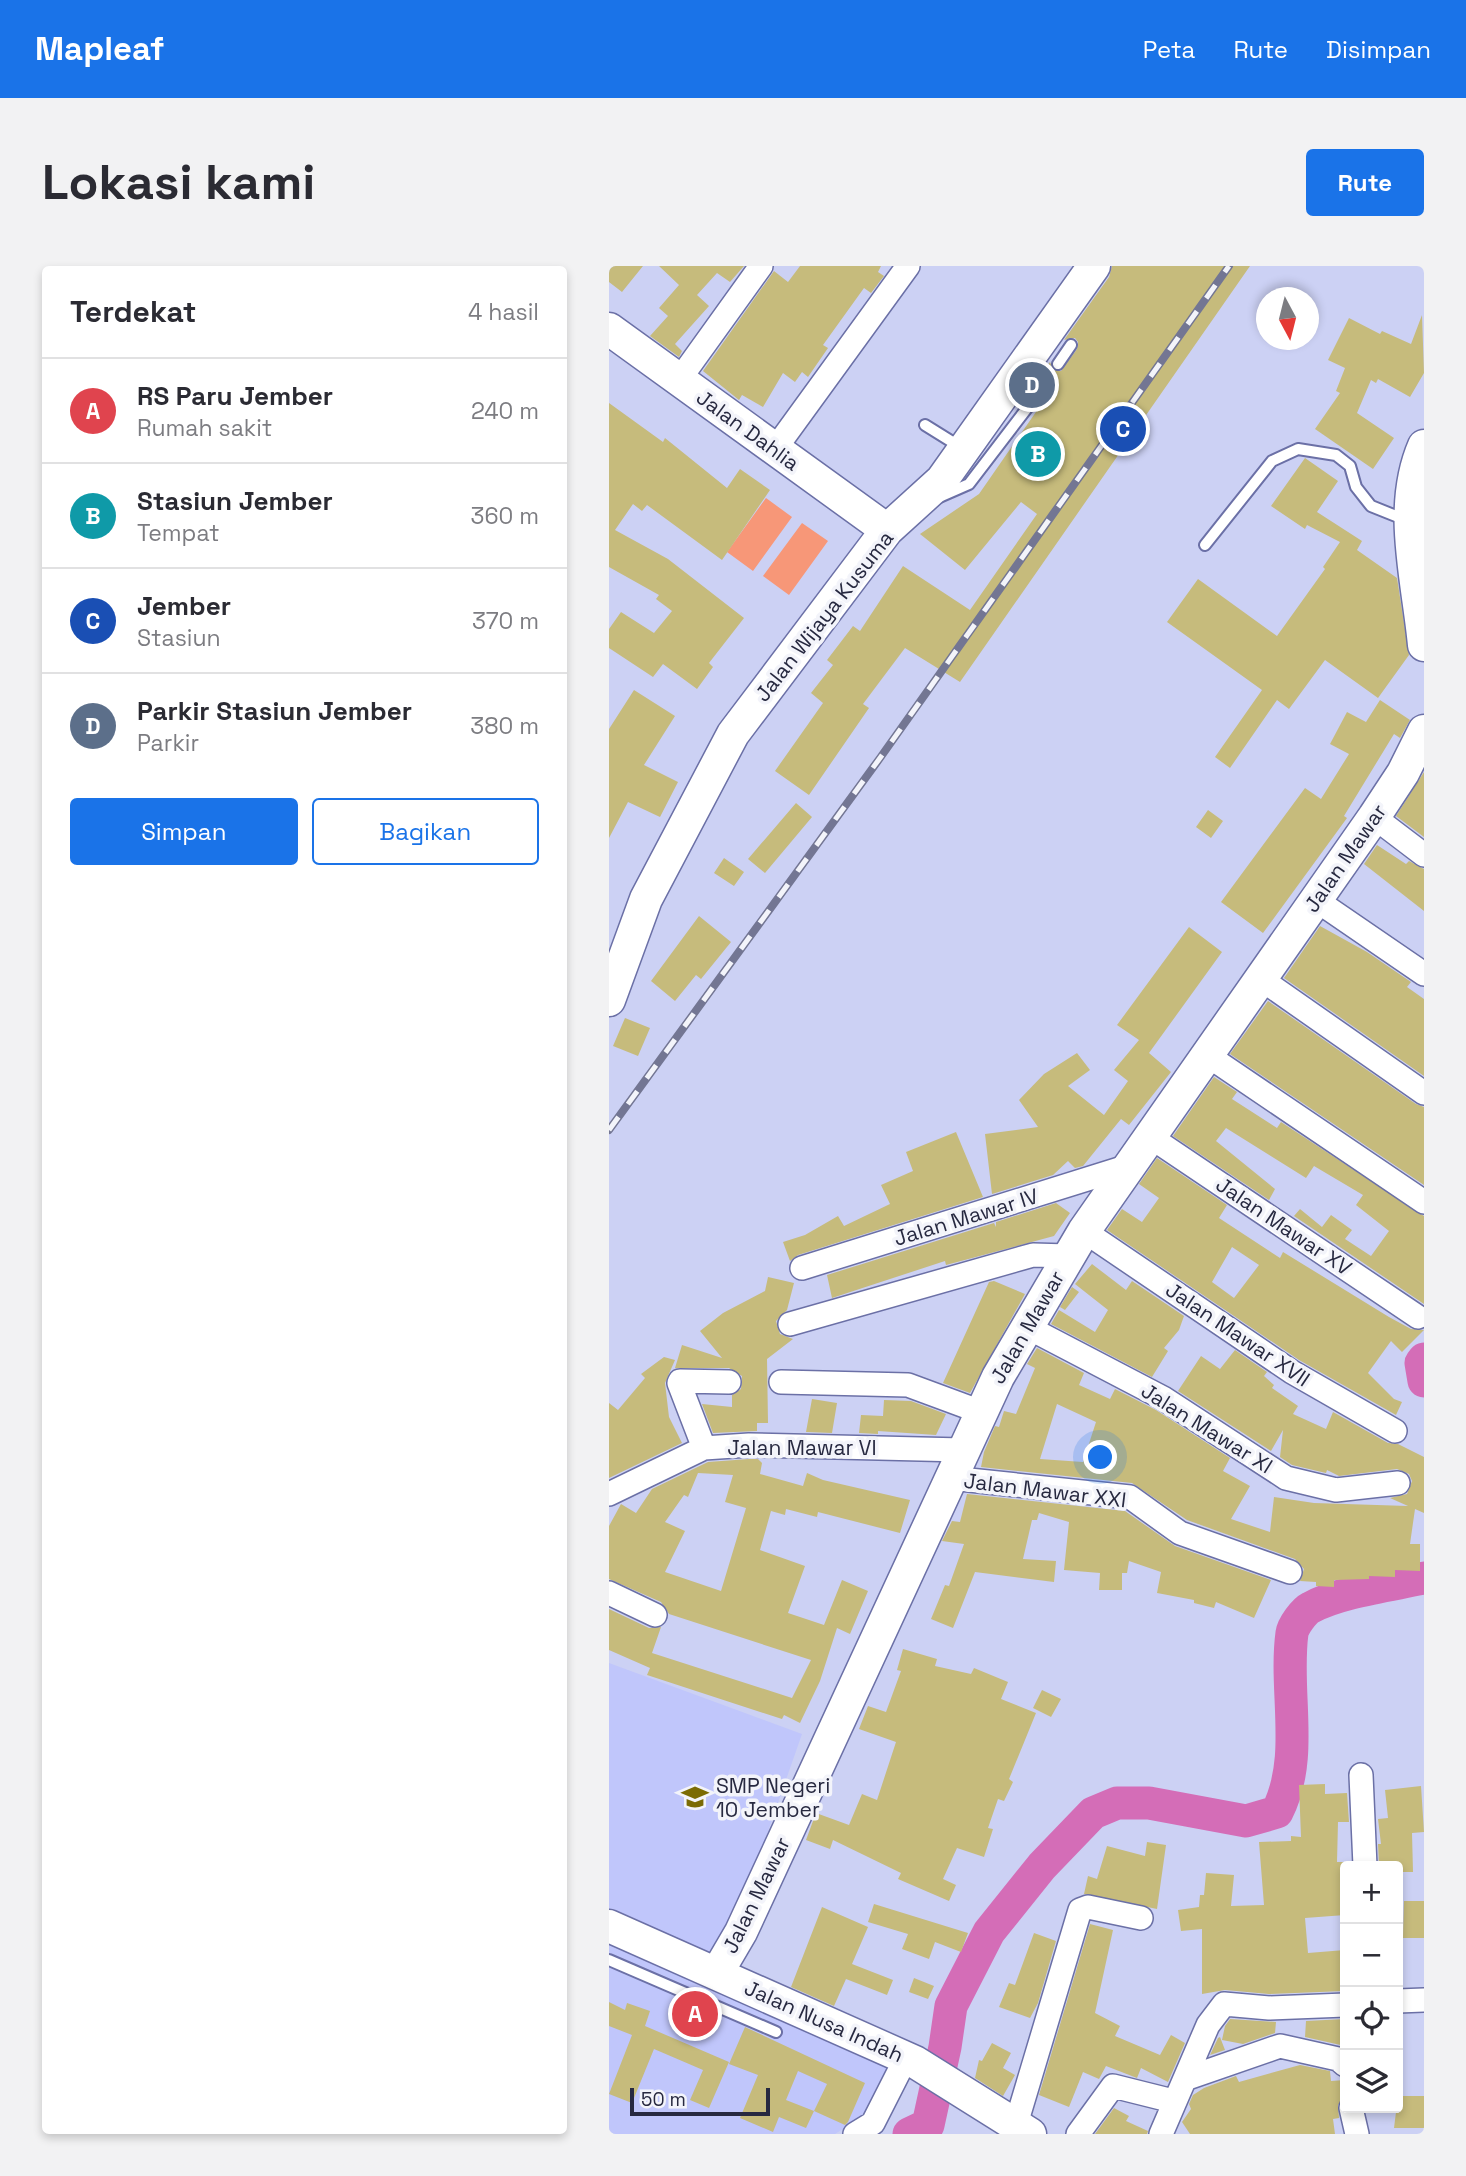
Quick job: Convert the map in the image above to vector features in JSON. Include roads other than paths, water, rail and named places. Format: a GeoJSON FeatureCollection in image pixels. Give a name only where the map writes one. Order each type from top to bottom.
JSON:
{"type":"FeatureCollection","features":[{"type":"Feature","properties":{"kind":"street"},"geometry":{"type":"LineString","coordinates":[[679,380],[761,266]]}},
{"type":"Feature","properties":{"kind":"street"},"geometry":{"type":"LineString","coordinates":[[775,449],[908,266]]}},
{"type":"Feature","properties":{"kind":"street","name":"Jalan Wijaya Kusuma"},"geometry":{"type":"LineString","coordinates":[[609,1000],[646,899],[733,734],[887,530],[942,480],[1094,266]]}},
{"type":"Feature","properties":{"kind":"street","name":"Jalan Dahlia"},"geometry":{"type":"LineString","coordinates":[[609,329],[887,530]]}},
{"type":"Feature","properties":{"kind":"street"},"geometry":{"type":"LineString","coordinates":[[1424,446],[1416,464],[1411,501],[1414,575],[1424,645]]}},
{"type":"Feature","properties":{"kind":"street","name":"Jalan Mawar"},"geometry":{"type":"LineString","coordinates":[[717,1973],[741,1932],[981,1412],[1027,1327],[1076,1244],[1149,1136],[1374,817],[1409,761],[1424,731]]}},
{"type":"Feature","properties":{"kind":"street"},"geometry":{"type":"LineString","coordinates":[[1374,817],[1424,855]]}},
{"type":"Feature","properties":{"kind":"street"},"geometry":{"type":"LineString","coordinates":[[1316,900],[1424,974]]}},
{"type":"Feature","properties":{"kind":"street"},"geometry":{"type":"LineString","coordinates":[[1261,979],[1424,1093]]}},
{"type":"Feature","properties":{"kind":"street"},"geometry":{"type":"LineString","coordinates":[[1207,1055],[1424,1202]]}},
{"type":"Feature","properties":{"kind":"street","name":"Jalan Mawar XV"},"geometry":{"type":"LineString","coordinates":[[1149,1136],[1418,1317]]}},
{"type":"Feature","properties":{"kind":"street","name":"Jalan Mawar IV"},"geometry":{"type":"LineString","coordinates":[[802,1268],[1129,1166]]}},
{"type":"Feature","properties":{"kind":"street"},"geometry":{"type":"LineString","coordinates":[[790,1324],[1076,1244]]}},
{"type":"Feature","properties":{"kind":"street","name":"Jalan Mawar XVII"},"geometry":{"type":"LineString","coordinates":[[1076,1244],[1395,1431]]}},
{"type":"Feature","properties":{"kind":"street","name":"Jalan Mawar XI"},"geometry":{"type":"LineString","coordinates":[[1027,1327],[1163,1398],[1286,1478],[1336,1490],[1398,1483]]}},
{"type":"Feature","properties":{"kind":"street"},"geometry":{"type":"LineString","coordinates":[[704,1448],[679,1383],[729,1382]]}},
{"type":"Feature","properties":{"kind":"street"},"geometry":{"type":"LineString","coordinates":[[781,1382],[908,1385],[981,1412]]}},
{"type":"Feature","properties":{"kind":"street","name":"Jalan Mawar VI"},"geometry":{"type":"LineString","coordinates":[[609,1494],[704,1448],[762,1445],[963,1450]]}},
{"type":"Feature","properties":{"kind":"street","name":"Jalan Mawar XXI"},"geometry":{"type":"LineString","coordinates":[[950,1478],[1130,1497],[1180,1533],[1290,1572]]}},
{"type":"Feature","properties":{"kind":"street"},"geometry":{"type":"LineString","coordinates":[[609,1593],[655,1615]]}},
{"type":"Feature","properties":{"kind":"street"},"geometry":{"type":"LineString","coordinates":[[1361,1775],[1365,1861]]}},
{"type":"Feature","properties":{"kind":"street"},"geometry":{"type":"LineString","coordinates":[[1023,2129],[1080,1910],[1088,1907],[1141,1918]]}},
{"type":"Feature","properties":{"kind":"street","name":"Jalan Nusa Indah"},"geometry":{"type":"LineString","coordinates":[[609,1926],[910,2060],[1023,2129]]}},
{"type":"Feature","properties":{"kind":"street"},"geometry":{"type":"LineString","coordinates":[[1403,2001],[1424,2000]]}},
{"type":"Feature","properties":{"kind":"street"},"geometry":{"type":"LineString","coordinates":[[1161,2134],[1208,2025],[1224,2004],[1269,2008],[1340,2005]]}},
{"type":"Feature","properties":{"kind":"street"},"geometry":{"type":"LineString","coordinates":[[1185,2079],[1280,2046],[1340,2061]]}},
{"type":"Feature","properties":{"kind":"street"},"geometry":{"type":"LineString","coordinates":[[855,2134],[873,2123],[910,2060]]}},
{"type":"Feature","properties":{"kind":"street"},"geometry":{"type":"LineString","coordinates":[[1078,2134],[1113,2086],[1173,2101]]}},
{"type":"Feature","properties":{"kind":"street"},"geometry":{"type":"LineString","coordinates":[[1353,2113],[1357,2134]]}},
{"type":"Feature","properties":{"kind":"lane"},"geometry":{"type":"LineString","coordinates":[[1058,364],[1071,345]]}},
{"type":"Feature","properties":{"kind":"lane"},"geometry":{"type":"LineString","coordinates":[[921,500],[946,497],[969,484],[1031,403]]}},
{"type":"Feature","properties":{"kind":"lane"},"geometry":{"type":"LineString","coordinates":[[925,425],[964,449]]}},
{"type":"Feature","properties":{"kind":"lane"},"geometry":{"type":"LineString","coordinates":[[1205,545],[1272,461],[1298,449],[1336,455],[1350,466],[1356,487],[1371,506],[1412,522]]}},
{"type":"Feature","properties":{"kind":"lane"},"geometry":{"type":"LineString","coordinates":[[609,1960],[776,2032]]}},
{"type":"Feature","properties":{"kind":"waterway"},"geometry":{"type":"LineString","coordinates":[[1424,1359],[1421,1363],[1424,1381]]}},
{"type":"Feature","properties":{"kind":"waterway"},"geometry":{"type":"LineString","coordinates":[[909,2134],[928,2125],[951,2006],[989,1932],[1042,1866],[1093,1813],[1117,1803],[1149,1803],[1246,1821],[1277,1812],[1290,1769],[1290,1655],[1292,1633],[1297,1623],[1305,1612],[1322,1602],[1424,1578]]}},
{"type":"Feature","properties":{"kind":"railway"},"geometry":{"type":"LineString","coordinates":[[609,1130],[880,758],[1229,266]]}},
{"type":"Feature","properties":{"kind":"place","name":"Parkir Stasiun Jember"},"geometry":{"type":"Point","coordinates":[1032,385]}},
{"type":"Feature","properties":{"kind":"place","name":"Jember"},"geometry":{"type":"Point","coordinates":[1123,429]}},
{"type":"Feature","properties":{"kind":"place","name":"Stasiun Jember"},"geometry":{"type":"Point","coordinates":[1038,454]}},
{"type":"Feature","properties":{"kind":"place","name":"SMP Negeri 10 Jember"},"geometry":{"type":"Point","coordinates":[695,1797]}},
{"type":"Feature","properties":{"kind":"place","name":"RS Paru Jember"},"geometry":{"type":"Point","coordinates":[695,2014]}}]}
